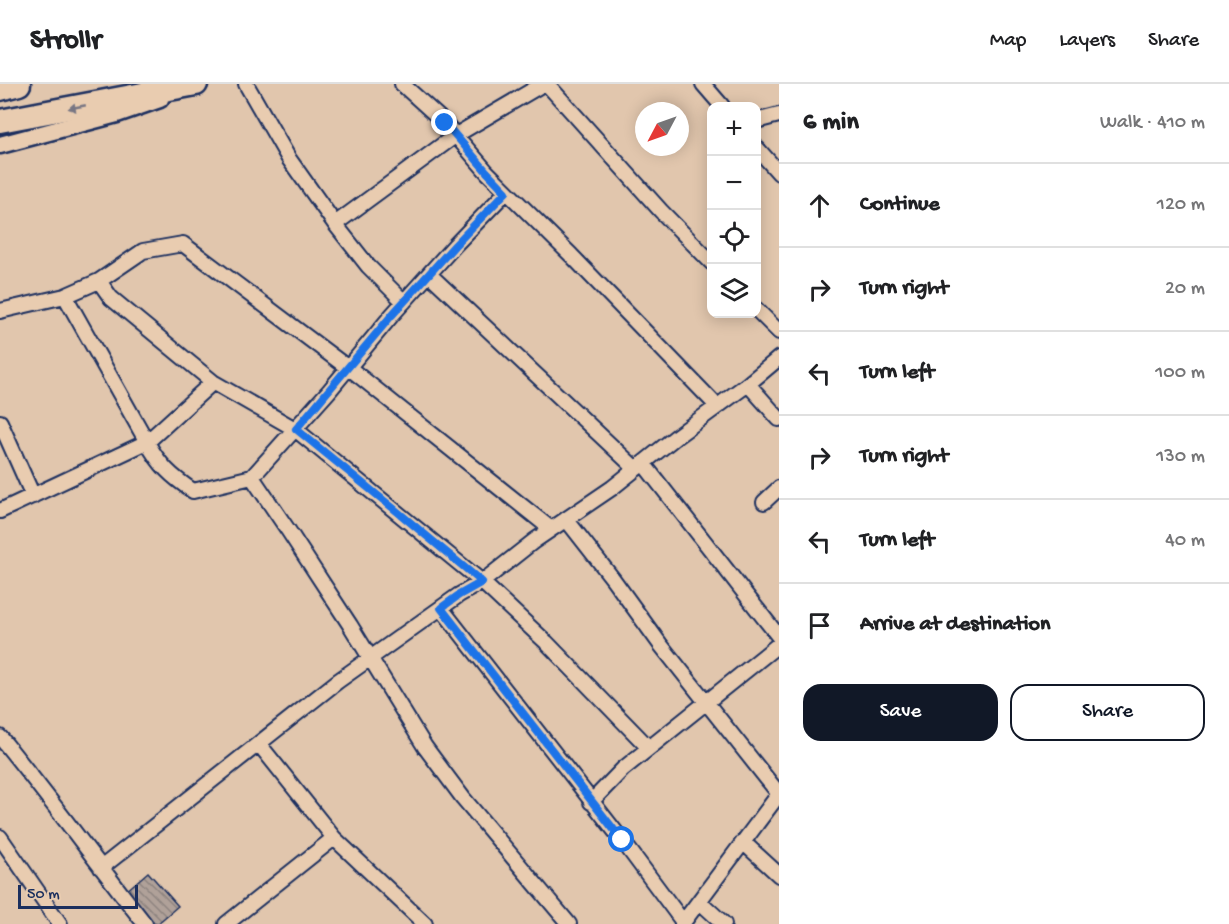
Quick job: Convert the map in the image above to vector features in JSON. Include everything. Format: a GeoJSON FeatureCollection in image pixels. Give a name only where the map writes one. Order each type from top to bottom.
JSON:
{"type":"FeatureCollection","features":[{"type":"Feature","properties":{"kind":"highway"},"geometry":{"type":"LineString","coordinates":[[0,89],[19,84]]}},
{"type":"Feature","properties":{"kind":"highway"},"geometry":{"type":"LineString","coordinates":[[0,121],[196,84]]}},
{"type":"Feature","properties":{"kind":"street"},"geometry":{"type":"LineString","coordinates":[[0,145],[117,114],[203,84]]}},
{"type":"Feature","properties":{"kind":"street"},"geometry":{"type":"LineString","coordinates":[[246,84],[288,159],[335,224],[368,266],[404,302]]}},
{"type":"Feature","properties":{"kind":"street"},"geometry":{"type":"LineString","coordinates":[[402,84],[445,123],[506,192],[571,255],[717,406]]}},
{"type":"Feature","properties":{"kind":"street"},"geometry":{"type":"LineString","coordinates":[[335,224],[456,135],[545,84],[661,212],[707,259]]}},
{"type":"Feature","properties":{"kind":"street"},"geometry":{"type":"LineString","coordinates":[[703,84],[719,102]]}},
{"type":"Feature","properties":{"kind":"street"},"geometry":{"type":"LineString","coordinates":[[761,120],[779,115]]}},
{"type":"Feature","properties":{"kind":"street"},"geometry":{"type":"LineString","coordinates":[[761,153],[779,173]]}},
{"type":"Feature","properties":{"kind":"street"},"geometry":{"type":"LineString","coordinates":[[66,296],[155,458],[172,477],[193,491],[252,477],[404,302],[506,192]]}},
{"type":"Feature","properties":{"kind":"street"},"geometry":{"type":"LineString","coordinates":[[0,311],[66,296],[99,281],[143,251],[183,244],[348,368],[551,529]]}},
{"type":"Feature","properties":{"kind":"street"},"geometry":{"type":"LineString","coordinates":[[429,274],[639,466],[779,637]]}},
{"type":"Feature","properties":{"kind":"street"},"geometry":{"type":"LineString","coordinates":[[99,281],[111,298],[213,382],[296,429],[482,582],[546,642],[649,748]]}},
{"type":"Feature","properties":{"kind":"street"},"geometry":{"type":"LineString","coordinates":[[761,314],[779,332]]}},
{"type":"Feature","properties":{"kind":"street"},"geometry":{"type":"LineString","coordinates":[[101,868],[338,681],[459,595],[482,582],[534,541],[612,488],[779,358]]}},
{"type":"Feature","properties":{"kind":"street"},"geometry":{"type":"LineString","coordinates":[[0,512],[147,442],[213,382]]}},
{"type":"Feature","properties":{"kind":"street"},"geometry":{"type":"LineString","coordinates":[[748,384],[779,419]]}},
{"type":"Feature","properties":{"kind":"street"},"geometry":{"type":"LineString","coordinates":[[0,422],[33,496]]}},
{"type":"Feature","properties":{"kind":"street"},"geometry":{"type":"LineString","coordinates":[[252,477],[425,747],[457,790],[569,924]]}},
{"type":"Feature","properties":{"kind":"street"},"geometry":{"type":"LineString","coordinates":[[764,502],[779,488]]}},
{"type":"Feature","properties":{"kind":"street"},"geometry":{"type":"LineString","coordinates":[[441,608],[683,923],[779,794],[660,644],[566,519]]}},
{"type":"Feature","properties":{"kind":"street"},"geometry":{"type":"LineString","coordinates":[[591,801],[623,769],[779,644]]}},
{"type":"Feature","properties":{"kind":"street"},"geometry":{"type":"LineString","coordinates":[[0,737],[145,924]]}},
{"type":"Feature","properties":{"kind":"street"},"geometry":{"type":"LineString","coordinates":[[259,744],[334,838],[425,924]]}},
{"type":"Feature","properties":{"kind":"street"},"geometry":{"type":"LineString","coordinates":[[0,837],[60,924]]}},
{"type":"Feature","properties":{"kind":"street"},"geometry":{"type":"LineString","coordinates":[[226,924],[334,838]]}},
{"type":"Feature","properties":{"kind":"street"},"geometry":{"type":"LineString","coordinates":[[743,842],[779,874]]}},
{"type":"Feature","properties":{"kind":"street"},"geometry":{"type":"LineString","coordinates":[[699,901],[724,924]]}},
{"type":"Feature","properties":{"kind":"building"},"geometry":{"type":"Polygon","coordinates":[[[148,872],[178,906],[157,924],[153,924],[125,892],[148,872]]]}},
{"type":"Feature","properties":{"kind":"route"},"geometry":{"type":"LineString","coordinates":[[445,123],[506,192],[392,315],[296,429],[482,582],[441,608],[622,840]]}}]}
